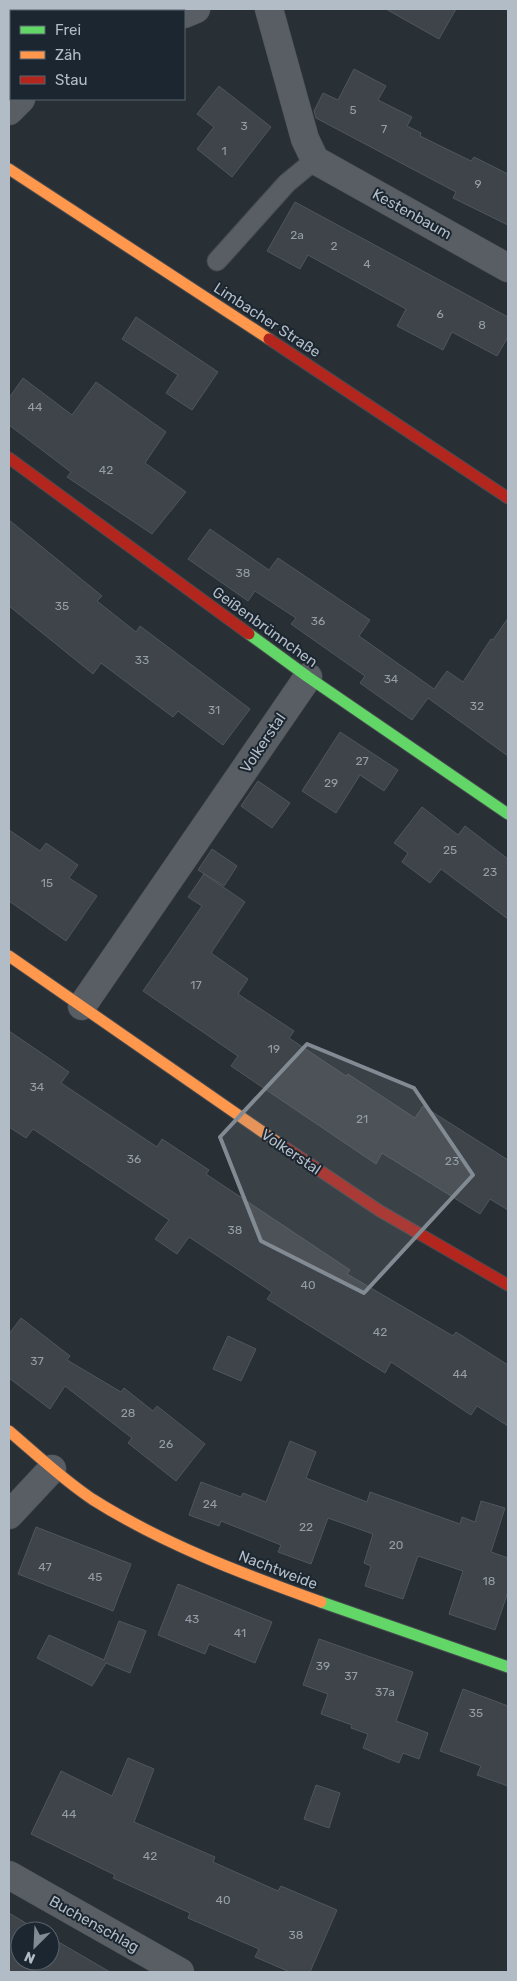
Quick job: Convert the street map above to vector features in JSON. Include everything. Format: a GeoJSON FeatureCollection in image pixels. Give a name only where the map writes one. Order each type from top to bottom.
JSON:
{"type":"FeatureCollection","features":[{"type":"Feature","properties":{"kind":"street"},"geometry":{"type":"LineString","coordinates":[[269,9],[305,140],[315,160]]}},
{"type":"Feature","properties":{"kind":"street"},"geometry":{"type":"LineString","coordinates":[[9,111],[20,100]]}},
{"type":"Feature","properties":{"kind":"street","name":"Kestenbaum"},"geometry":{"type":"LineString","coordinates":[[315,160],[508,268]]}},
{"type":"Feature","properties":{"kind":"street","name":"Limbacher Straße"},"geometry":{"type":"LineString","coordinates":[[9,169],[412,432],[508,498]]}},
{"type":"Feature","properties":{"kind":"street","name":"Geißenbrünnchen"},"geometry":{"type":"LineString","coordinates":[[9,458],[308,677],[508,814]]}},
{"type":"Feature","properties":{"kind":"street","name":"Volkerstal"},"geometry":{"type":"LineString","coordinates":[[82,1006],[308,677]]}},
{"type":"Feature","properties":{"kind":"street","name":"Volkerstal"},"geometry":{"type":"LineString","coordinates":[[9,956],[252,1126],[380,1211],[508,1285]]}},
{"type":"Feature","properties":{"kind":"street","name":"Nachtweide"},"geometry":{"type":"LineString","coordinates":[[9,1432],[52,1469],[103,1506],[170,1542],[245,1575],[418,1637],[508,1666]]}},
{"type":"Feature","properties":{"kind":"street"},"geometry":{"type":"LineString","coordinates":[[9,1515],[52,1469]]}},
{"type":"Feature","properties":{"kind":"street","name":"Buchenschlag"},"geometry":{"type":"LineString","coordinates":[[9,1875],[180,1972]]}},
{"type":"Feature","properties":{"kind":"lane"},"geometry":{"type":"LineString","coordinates":[[217,261],[287,183],[315,160]]}},
{"type":"Feature","properties":{"kind":"highlighted area"},"geometry":{"type":"Polygon","coordinates":[[[307,1044],[414,1088],[473,1175],[364,1293],[261,1241],[220,1137],[307,1044]]]}},
{"type":"Feature","properties":{"kind":"building"},"geometry":{"type":"Polygon","coordinates":[[[386,9],[456,9],[439,39],[386,9]]]}},
{"type":"Feature","properties":{"kind":"building"},"geometry":{"type":"Polygon","coordinates":[[[354,69],[386,86],[378,100],[412,117],[407,126],[421,133],[420,136],[471,161],[474,157],[508,174],[508,225],[453,198],[456,192],[316,118],[314,111],[323,93],[338,100],[354,69]]]}},
{"type":"Feature","properties":{"kind":"building"},"geometry":{"type":"Polygon","coordinates":[[[219,86],[271,127],[232,177],[197,149],[214,127],[197,114],[219,86]]]}},
{"type":"Feature","properties":{"kind":"building"},"geometry":{"type":"Polygon","coordinates":[[[295,202],[508,317],[508,337],[497,356],[452,332],[443,350],[397,326],[406,309],[308,255],[300,269],[267,251],[295,202]]]}},
{"type":"Feature","properties":{"kind":"building"},"geometry":{"type":"Polygon","coordinates":[[[136,317],[218,372],[192,410],[166,393],[178,375],[122,339],[136,317]]]}},
{"type":"Feature","properties":{"kind":"building"},"geometry":{"type":"Polygon","coordinates":[[[23,378],[72,415],[96,382],[166,432],[145,463],[186,492],[152,534],[67,477],[71,472],[9,425],[9,398],[23,378]]]}},
{"type":"Feature","properties":{"kind":"building"},"geometry":{"type":"Polygon","coordinates":[[[9,520],[102,596],[97,601],[136,632],[140,626],[250,709],[223,745],[178,711],[173,717],[101,663],[93,674],[9,606],[9,520]]]}},
{"type":"Feature","properties":{"kind":"building"},"geometry":{"type":"Polygon","coordinates":[[[210,529],[269,570],[278,558],[370,620],[359,636],[434,689],[447,671],[463,682],[491,639],[493,640],[508,618],[508,756],[428,698],[412,720],[360,683],[365,676],[291,624],[296,618],[255,591],[248,601],[188,559],[210,529]]]}},
{"type":"Feature","properties":{"kind":"building"},"geometry":{"type":"Polygon","coordinates":[[[340,732],[398,770],[384,791],[360,775],[336,813],[302,791],[340,732]]]}},
{"type":"Feature","properties":{"kind":"building"},"geometry":{"type":"Polygon","coordinates":[[[258,781],[290,803],[272,828],[241,806],[258,781]]]}},
{"type":"Feature","properties":{"kind":"building"},"geometry":{"type":"Polygon","coordinates":[[[422,807],[458,835],[465,826],[508,859],[508,919],[441,869],[430,883],[402,862],[408,853],[394,843],[422,807]]]}},
{"type":"Feature","properties":{"kind":"building"},"geometry":{"type":"Polygon","coordinates":[[[9,830],[40,851],[46,843],[78,865],[69,878],[97,896],[66,941],[9,901],[9,830]]]}},
{"type":"Feature","properties":{"kind":"building"},"geometry":{"type":"Polygon","coordinates":[[[212,849],[237,866],[224,886],[198,870],[212,849]]]}},
{"type":"Feature","properties":{"kind":"building"},"geometry":{"type":"Polygon","coordinates":[[[204,874],[245,902],[211,953],[248,979],[238,994],[294,1031],[289,1038],[346,1076],[348,1074],[415,1118],[423,1106],[508,1160],[508,1210],[490,1199],[480,1214],[382,1153],[376,1164],[231,1066],[238,1056],[143,991],[202,906],[188,897],[204,874]]]}},
{"type":"Feature","properties":{"kind":"building"},"geometry":{"type":"Polygon","coordinates":[[[9,1031],[69,1072],[61,1083],[157,1147],[162,1139],[209,1170],[206,1174],[350,1270],[347,1274],[453,1336],[456,1332],[508,1365],[508,1426],[477,1406],[471,1415],[391,1362],[385,1373],[267,1299],[272,1292],[189,1237],[177,1254],[155,1239],[169,1220],[33,1129],[26,1138],[9,1127],[9,1031]]]}},
{"type":"Feature","properties":{"kind":"building"},"geometry":{"type":"Polygon","coordinates":[[[21,1318],[70,1356],[67,1360],[121,1392],[124,1388],[153,1411],[157,1406],[205,1444],[176,1481],[128,1443],[132,1438],[65,1386],[50,1409],[9,1378],[9,1334],[21,1318]]]}},
{"type":"Feature","properties":{"kind":"building"},"geometry":{"type":"Polygon","coordinates":[[[228,1336],[256,1349],[241,1381],[213,1369],[228,1336]]]}},
{"type":"Feature","properties":{"kind":"building"},"geometry":{"type":"Polygon","coordinates":[[[290,1441],[316,1452],[306,1478],[367,1502],[370,1492],[460,1524],[462,1517],[475,1522],[481,1501],[505,1508],[491,1552],[508,1558],[508,1592],[495,1630],[449,1614],[463,1571],[418,1556],[403,1599],[365,1586],[371,1566],[364,1563],[373,1534],[328,1518],[311,1564],[278,1552],[281,1545],[221,1521],[219,1526],[189,1515],[201,1482],[241,1497],[243,1493],[266,1502],[290,1441]]]}},
{"type":"Feature","properties":{"kind":"building"},"geometry":{"type":"Polygon","coordinates":[[[36,1527],[131,1564],[113,1611],[18,1574],[36,1527]]]}},
{"type":"Feature","properties":{"kind":"building"},"geometry":{"type":"Polygon","coordinates":[[[178,1584],[272,1622],[255,1663],[209,1644],[205,1654],[158,1635],[178,1584]]]}},
{"type":"Feature","properties":{"kind":"building"},"geometry":{"type":"Polygon","coordinates":[[[119,1621],[146,1631],[130,1673],[106,1663],[92,1686],[37,1658],[49,1635],[104,1660],[119,1621]]]}},
{"type":"Feature","properties":{"kind":"building"},"geometry":{"type":"Polygon","coordinates":[[[319,1639],[413,1672],[396,1721],[428,1733],[419,1759],[403,1753],[399,1763],[363,1748],[368,1734],[351,1728],[352,1725],[321,1714],[328,1694],[303,1685],[319,1639]]]}},
{"type":"Feature","properties":{"kind":"building"},"geometry":{"type":"Polygon","coordinates":[[[463,1689],[508,1706],[508,1786],[477,1775],[481,1766],[440,1751],[463,1689]]]}},
{"type":"Feature","properties":{"kind":"building"},"geometry":{"type":"Polygon","coordinates":[[[128,1758],[154,1769],[134,1822],[215,1857],[213,1862],[278,1891],[281,1886],[337,1910],[310,1972],[290,1972],[255,1957],[259,1949],[188,1918],[190,1913],[113,1878],[115,1875],[31,1834],[61,1771],[112,1796],[128,1758]]]}},
{"type":"Feature","properties":{"kind":"building"},"geometry":{"type":"Polygon","coordinates":[[[316,1785],[340,1793],[329,1828],[304,1819],[316,1785]]]}},
{"type":"Feature","properties":{"kind":"building"},"geometry":{"type":"Polygon","coordinates":[[[9,1913],[22,1921],[10,1921],[10,1971],[60,1971],[60,1943],[110,1972],[9,1972],[9,1913]]]}},
{"type":"Feature","properties":{"kind":"traffic: fast"},"geometry":{"type":"LineString","coordinates":[[249,634],[308,677],[508,814]]}},
{"type":"Feature","properties":{"kind":"traffic: fast"},"geometry":{"type":"LineString","coordinates":[[321,1602],[508,1667]]}},
{"type":"Feature","properties":{"kind":"traffic: slow"},"geometry":{"type":"LineString","coordinates":[[9,169],[269,339]]}},
{"type":"Feature","properties":{"kind":"traffic: slow"},"geometry":{"type":"LineString","coordinates":[[9,956],[280,1144]]}},
{"type":"Feature","properties":{"kind":"traffic: slow"},"geometry":{"type":"LineString","coordinates":[[9,1431],[70,1483],[119,1515],[204,1557],[321,1602]]}},
{"type":"Feature","properties":{"kind":"traffic: jam"},"geometry":{"type":"LineString","coordinates":[[269,339],[508,498]]}},
{"type":"Feature","properties":{"kind":"traffic: jam"},"geometry":{"type":"LineString","coordinates":[[9,458],[249,634]]}},
{"type":"Feature","properties":{"kind":"traffic: jam"},"geometry":{"type":"LineString","coordinates":[[280,1144],[380,1211],[508,1285]]}}]}
